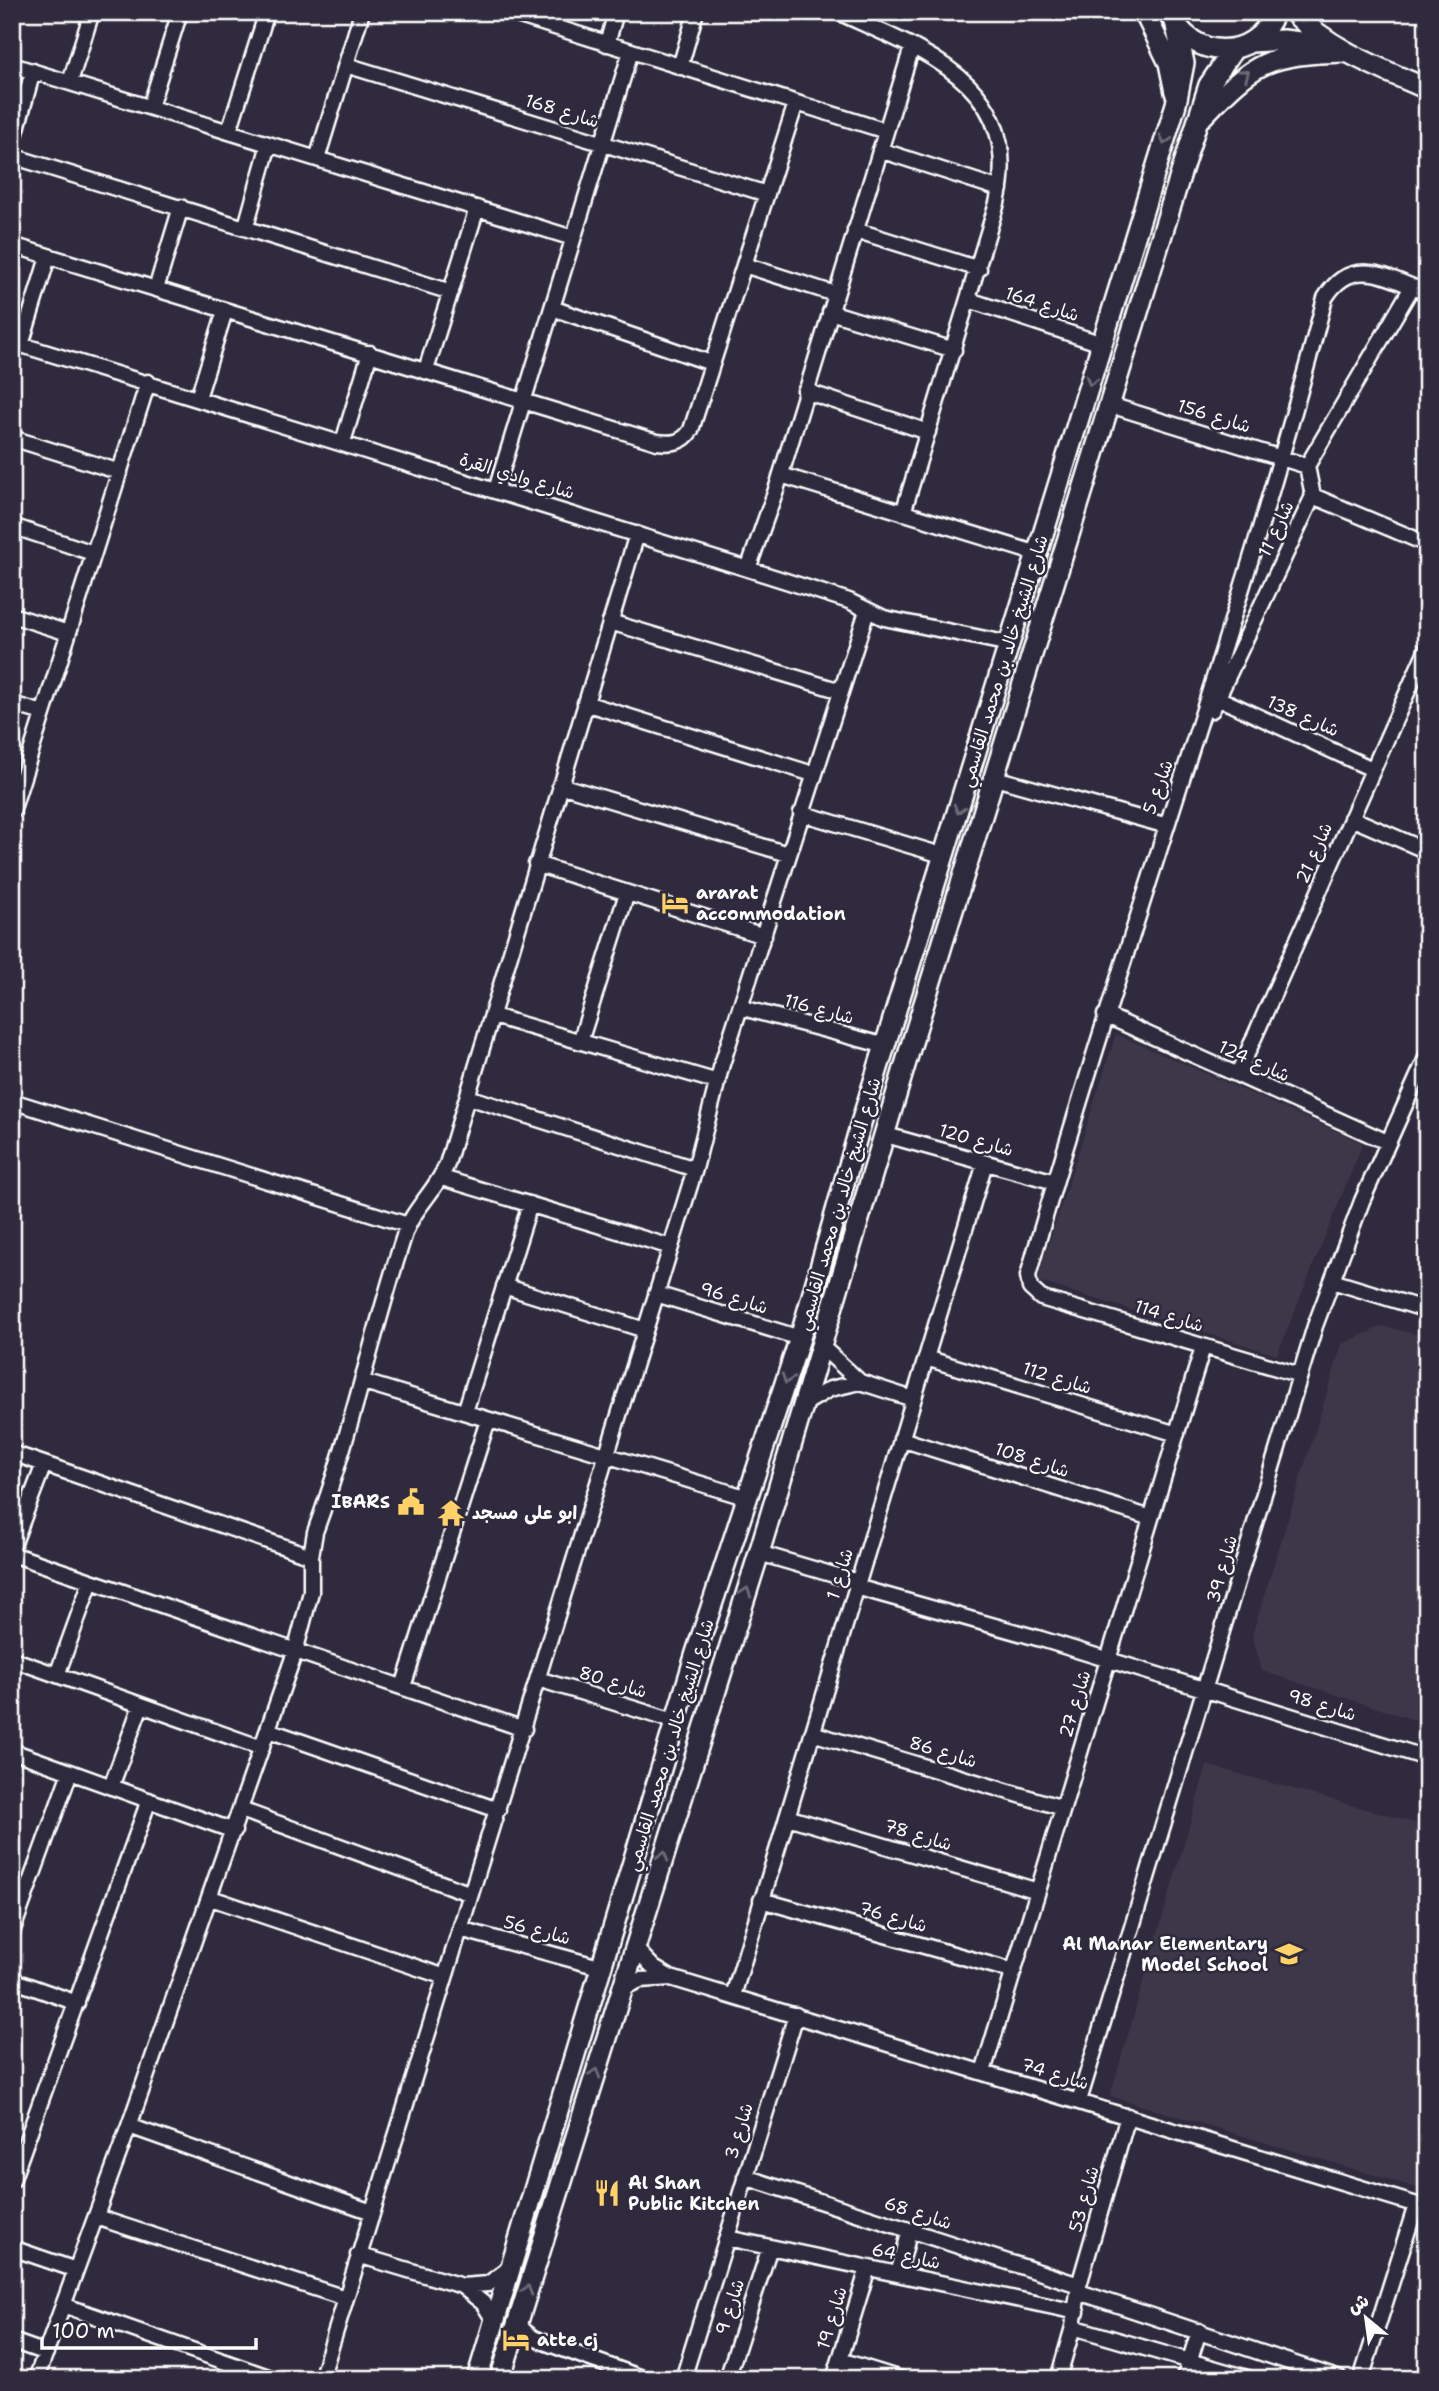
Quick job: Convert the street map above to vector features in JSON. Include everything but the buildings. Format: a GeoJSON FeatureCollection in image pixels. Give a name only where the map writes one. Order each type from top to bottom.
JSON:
{"type":"FeatureCollection","features":[{"type":"Feature","properties":{"kind":"main road"},"geometry":{"type":"LineString","coordinates":[[1144,12],[1168,63],[1176,104]]}},
{"type":"Feature","properties":{"kind":"main road","name":"شارع الشيخ خالد بن محمد القاسمي"},"geometry":{"type":"LineString","coordinates":[[500,2379],[759,1553],[1197,122],[1214,74],[1243,46],[1265,30],[1275,12]]}},
{"type":"Feature","properties":{"kind":"main road"},"geometry":{"type":"LineString","coordinates":[[1293,12],[1318,35],[1346,52],[1427,89]]}},
{"type":"Feature","properties":{"kind":"main road"},"geometry":{"type":"LineString","coordinates":[[1313,12],[1325,32],[1346,52]]}},
{"type":"Feature","properties":{"kind":"main road"},"geometry":{"type":"LineString","coordinates":[[1173,19],[1197,45],[1218,51],[1300,41],[1346,52]]}},
{"type":"Feature","properties":{"kind":"main road","name":"شارع الشيخ خالد بن محمد القاسمي"},"geometry":{"type":"LineString","coordinates":[[477,2379],[706,1622],[800,1338],[861,1123],[1176,104],[1184,63],[1173,19]]}},
{"type":"Feature","properties":{"kind":"main road"},"geometry":{"type":"LineString","coordinates":[[1197,122],[1238,79],[1259,65],[1293,54],[1346,52]]}},
{"type":"Feature","properties":{"kind":"main road"},"geometry":{"type":"LineString","coordinates":[[861,1123],[859,1165],[864,1171],[874,1173]]}},
{"type":"Feature","properties":{"kind":"main road"},"geometry":{"type":"LineString","coordinates":[[706,1622],[718,1620],[723,1625],[710,1677],[712,1696]]}},
{"type":"Feature","properties":{"kind":"street"},"geometry":{"type":"LineString","coordinates":[[70,82],[92,12]]}},
{"type":"Feature","properties":{"kind":"street"},"geometry":{"type":"LineString","coordinates":[[150,107],[180,12]]}},
{"type":"Feature","properties":{"kind":"street"},"geometry":{"type":"LineString","coordinates":[[229,131],[267,12]]}},
{"type":"Feature","properties":{"kind":"street"},"geometry":{"type":"LineString","coordinates":[[506,12],[534,16],[607,44],[886,131]]}},
{"type":"Feature","properties":{"kind":"street"},"geometry":{"type":"LineString","coordinates":[[607,44],[616,12]]}},
{"type":"Feature","properties":{"kind":"street"},"geometry":{"type":"LineString","coordinates":[[680,67],[696,12]]}},
{"type":"Feature","properties":{"kind":"street"},"geometry":{"type":"LineString","coordinates":[[838,12],[953,69],[979,97],[996,132],[1000,151],[1000,189],[979,269],[903,513]]}},
{"type":"Feature","properties":{"kind":"street"},"geometry":{"type":"LineString","coordinates":[[317,159],[361,13]]}},
{"type":"Feature","properties":{"kind":"street"},"geometry":{"type":"LineString","coordinates":[[748,569],[781,475],[912,47]]}},
{"type":"Feature","properties":{"kind":"street"},"geometry":{"type":"LineString","coordinates":[[496,490],[631,51]]}},
{"type":"Feature","properties":{"kind":"street"},"geometry":{"type":"LineString","coordinates":[[12,65],[573,238]]}},
{"type":"Feature","properties":{"kind":"street","name":"شارع 168"},"geometry":{"type":"LineString","coordinates":[[346,65],[767,194]]}},
{"type":"Feature","properties":{"kind":"street"},"geometry":{"type":"LineString","coordinates":[[12,147],[33,71]]}},
{"type":"Feature","properties":{"kind":"street"},"geometry":{"type":"LineString","coordinates":[[12,245],[657,442],[673,443],[687,436],[691,430],[796,103]]}},
{"type":"Feature","properties":{"kind":"street"},"geometry":{"type":"LineString","coordinates":[[246,226],[269,144]]}},
{"type":"Feature","properties":{"kind":"street"},"geometry":{"type":"LineString","coordinates":[[880,149],[1000,189]]}},
{"type":"Feature","properties":{"kind":"street"},"geometry":{"type":"LineString","coordinates":[[12,156],[246,226],[451,292]]}},
{"type":"Feature","properties":{"kind":"street"},"geometry":{"type":"LineString","coordinates":[[156,289],[181,207]]}},
{"type":"Feature","properties":{"kind":"street"},"geometry":{"type":"LineString","coordinates":[[426,370],[477,208]]}},
{"type":"Feature","properties":{"kind":"street"},"geometry":{"type":"LineString","coordinates":[[855,230],[979,269]]}},
{"type":"Feature","properties":{"kind":"street"},"geometry":{"type":"LineString","coordinates":[[16,344],[48,257]]}},
{"type":"Feature","properties":{"kind":"street"},"geometry":{"type":"LineString","coordinates":[[744,265],[835,294]]}},
{"type":"Feature","properties":{"kind":"street","name":"شارع 5"},"geometry":{"type":"LineString","coordinates":[[1030,1289],[1028,1276],[1055,1182],[1164,825],[1191,755],[1282,456],[1325,298],[1340,279],[1363,271],[1374,272],[1412,287]]}},
{"type":"Feature","properties":{"kind":"street"},"geometry":{"type":"LineString","coordinates":[[1307,466],[1412,287],[1427,293]]}},
{"type":"Feature","properties":{"kind":"street","name":"شارع 164"},"geometry":{"type":"LineString","coordinates":[[969,300],[1102,344]]}},
{"type":"Feature","properties":{"kind":"street"},"geometry":{"type":"LineString","coordinates":[[552,308],[711,363]]}},
{"type":"Feature","properties":{"kind":"street"},"geometry":{"type":"LineString","coordinates":[[198,398],[225,311]]}},
{"type":"Feature","properties":{"kind":"street"},"geometry":{"type":"LineString","coordinates":[[830,312],[954,350]]}},
{"type":"Feature","properties":{"kind":"street","name":"شارع وادي القرة"},"geometry":{"type":"LineString","coordinates":[[16,344],[343,442],[748,569],[849,601],[884,618],[1010,644]]}},
{"type":"Feature","properties":{"kind":"street"},"geometry":{"type":"LineString","coordinates":[[343,442],[370,353]]}},
{"type":"Feature","properties":{"kind":"street"},"geometry":{"type":"LineString","coordinates":[[12,811],[148,383]]}},
{"type":"Feature","properties":{"kind":"street"},"geometry":{"type":"LineString","coordinates":[[805,391],[928,432]]}},
{"type":"Feature","properties":{"kind":"street","name":"شارع 156"},"geometry":{"type":"LineString","coordinates":[[1110,405],[1282,456],[1307,466]]}},
{"type":"Feature","properties":{"kind":"street"},"geometry":{"type":"LineString","coordinates":[[12,438],[120,472]]}},
{"type":"Feature","properties":{"kind":"street","name":"شارع 11"},"geometry":{"type":"LineString","coordinates":[[1191,755],[1313,496],[1307,466]]}},
{"type":"Feature","properties":{"kind":"street"},"geometry":{"type":"LineString","coordinates":[[781,475],[1038,554]]}},
{"type":"Feature","properties":{"kind":"street"},"geometry":{"type":"LineString","coordinates":[[1313,496],[1427,544]]}},
{"type":"Feature","properties":{"kind":"street"},"geometry":{"type":"LineString","coordinates":[[12,526],[93,553]]}},
{"type":"Feature","properties":{"kind":"street"},"geometry":{"type":"LineString","coordinates":[[36,2379],[130,2126],[295,1652],[311,1592],[311,1556],[315,1532],[364,1382],[408,1226],[442,1178],[637,534]]}},
{"type":"Feature","properties":{"kind":"street"},"geometry":{"type":"LineString","coordinates":[[321,2379],[524,1728],[788,854],[867,611]]}},
{"type":"Feature","properties":{"kind":"street"},"geometry":{"type":"LineString","coordinates":[[12,615],[68,633]]}},
{"type":"Feature","properties":{"kind":"street"},"geometry":{"type":"LineString","coordinates":[[610,622],[841,691]]}},
{"type":"Feature","properties":{"kind":"street","name":"شارع 21"},"geometry":{"type":"LineString","coordinates":[[1237,1074],[1427,648]]}},
{"type":"Feature","properties":{"kind":"street","name":"شارع 138"},"geometry":{"type":"LineString","coordinates":[[1218,698],[1372,769]]}},
{"type":"Feature","properties":{"kind":"street"},"geometry":{"type":"LineString","coordinates":[[585,703],[813,774]]}},
{"type":"Feature","properties":{"kind":"street"},"geometry":{"type":"LineString","coordinates":[[12,704],[43,713]]}},
{"type":"Feature","properties":{"kind":"street"},"geometry":{"type":"LineString","coordinates":[[995,778],[1164,825]]}},
{"type":"Feature","properties":{"kind":"street"},"geometry":{"type":"LineString","coordinates":[[560,785],[788,854]]}},
{"type":"Feature","properties":{"kind":"street"},"geometry":{"type":"LineString","coordinates":[[801,813],[945,856]]}},
{"type":"Feature","properties":{"kind":"street"},"geometry":{"type":"LineString","coordinates":[[1351,818],[1427,850]]}},
{"type":"Feature","properties":{"kind":"street"},"geometry":{"type":"LineString","coordinates":[[536,864],[764,936]]}},
{"type":"Feature","properties":{"kind":"street"},"geometry":{"type":"LineString","coordinates":[[580,1042],[626,893]]}},
{"type":"Feature","properties":{"kind":"street","name":"شارع 116"},"geometry":{"type":"LineString","coordinates":[[743,1008],[886,1046]]}},
{"type":"Feature","properties":{"kind":"street","name":"شارع 124"},"geometry":{"type":"LineString","coordinates":[[1105,1015],[1387,1142]]}},
{"type":"Feature","properties":{"kind":"street"},"geometry":{"type":"LineString","coordinates":[[493,1016],[718,1082]]}},
{"type":"Feature","properties":{"kind":"street","name":"شارع 39"},"geometry":{"type":"LineString","coordinates":[[1079,2101],[1300,1375],[1332,1282],[1387,1142],[1427,1056]]}},
{"type":"Feature","properties":{"kind":"street"},"geometry":{"type":"LineString","coordinates":[[468,1097],[695,1169]]}},
{"type":"Feature","properties":{"kind":"street"},"geometry":{"type":"LineString","coordinates":[[12,1101],[408,1226]]}},
{"type":"Feature","properties":{"kind":"street","name":"شارع 120"},"geometry":{"type":"LineString","coordinates":[[886,1135],[1055,1182]]}},
{"type":"Feature","properties":{"kind":"street","name":"شارع 1"},"geometry":{"type":"LineString","coordinates":[[733,1996],[985,1163]]}},
{"type":"Feature","properties":{"kind":"street"},"geometry":{"type":"LineString","coordinates":[[442,1178],[671,1247]]}},
{"type":"Feature","properties":{"kind":"street"},"geometry":{"type":"LineString","coordinates":[[465,1412],[530,1204]]}},
{"type":"Feature","properties":{"kind":"street"},"geometry":{"type":"LineString","coordinates":[[1332,1282],[1427,1310]]}},
{"type":"Feature","properties":{"kind":"street"},"geometry":{"type":"LineString","coordinates":[[504,1286],[645,1330]]}},
{"type":"Feature","properties":{"kind":"street","name":"شارع 114"},"geometry":{"type":"LineString","coordinates":[[1030,1289],[1041,1298],[1300,1375]]}},
{"type":"Feature","properties":{"kind":"street","name":"شارع 96"},"geometry":{"type":"LineString","coordinates":[[656,1294],[800,1338]]}},
{"type":"Feature","properties":{"kind":"street"},"geometry":{"type":"LineString","coordinates":[[821,1346],[860,1382],[914,1399]]}},
{"type":"Feature","properties":{"kind":"street","name":"شارع 27"},"geometry":{"type":"LineString","coordinates":[[983,2072],[1203,1347]]}},
{"type":"Feature","properties":{"kind":"street","name":"شارع 112"},"geometry":{"type":"LineString","coordinates":[[926,1358],[1177,1434]]}},
{"type":"Feature","properties":{"kind":"street"},"geometry":{"type":"LineString","coordinates":[[364,1382],[748,1498]]}},
{"type":"Feature","properties":{"kind":"street"},"geometry":{"type":"LineString","coordinates":[[804,1404],[830,1390],[860,1382]]}},
{"type":"Feature","properties":{"kind":"street"},"geometry":{"type":"LineString","coordinates":[[403,1687],[488,1420]]}},
{"type":"Feature","properties":{"kind":"street","name":"شارع 108"},"geometry":{"type":"LineString","coordinates":[[901,1439],[1151,1518]]}},
{"type":"Feature","properties":{"kind":"street"},"geometry":{"type":"LineString","coordinates":[[12,1453],[311,1556]]}},
{"type":"Feature","properties":{"kind":"street"},"geometry":{"type":"LineString","coordinates":[[12,1548],[44,1464]]}},
{"type":"Feature","properties":{"kind":"street"},"geometry":{"type":"LineString","coordinates":[[759,1553],[928,1608],[1041,1639],[1206,1690]]}},
{"type":"Feature","properties":{"kind":"street"},"geometry":{"type":"LineString","coordinates":[[12,1554],[524,1728]]}},
{"type":"Feature","properties":{"kind":"street"},"geometry":{"type":"LineString","coordinates":[[57,1675],[91,1581]]}},
{"type":"Feature","properties":{"kind":"street"},"geometry":{"type":"LineString","coordinates":[[12,1659],[262,1748]]}},
{"type":"Feature","properties":{"kind":"street","name":"شارع 80"},"geometry":{"type":"LineString","coordinates":[[538,1679],[677,1721]]}},
{"type":"Feature","properties":{"kind":"street","name":"شارع 98"},"geometry":{"type":"LineString","coordinates":[[1206,1690],[1427,1758]]}},
{"type":"Feature","properties":{"kind":"street"},"geometry":{"type":"LineString","coordinates":[[111,1787],[141,1705]]}},
{"type":"Feature","properties":{"kind":"street"},"geometry":{"type":"LineString","coordinates":[[268,1730],[498,1810]]}},
{"type":"Feature","properties":{"kind":"street","name":"شارع 86"},"geometry":{"type":"LineString","coordinates":[[812,1733],[1063,1808]]}},
{"type":"Feature","properties":{"kind":"street"},"geometry":{"type":"LineString","coordinates":[[12,1751],[233,1831]]}},
{"type":"Feature","properties":{"kind":"street"},"geometry":{"type":"LineString","coordinates":[[12,1932],[70,1772]]}},
{"type":"Feature","properties":{"kind":"street"},"geometry":{"type":"LineString","coordinates":[[12,2182],[149,1800]]}},
{"type":"Feature","properties":{"kind":"street"},"geometry":{"type":"LineString","coordinates":[[241,1810],[471,1894]]}},
{"type":"Feature","properties":{"kind":"street","name":"شارع 78"},"geometry":{"type":"LineString","coordinates":[[787,1816],[1038,1891]]}},
{"type":"Feature","properties":{"kind":"street"},"geometry":{"type":"LineString","coordinates":[[211,1898],[445,1978]]}},
{"type":"Feature","properties":{"kind":"street","name":"شارع 76"},"geometry":{"type":"LineString","coordinates":[[761,1900],[1013,1971]]}},
{"type":"Feature","properties":{"kind":"street","name":"شارع 56"},"geometry":{"type":"LineString","coordinates":[[460,1928],[603,1968]]}},
{"type":"Feature","properties":{"kind":"street","name":"شارع 74"},"geometry":{"type":"LineString","coordinates":[[635,1947],[654,1968],[671,1978],[1421,2206]]}},
{"type":"Feature","properties":{"kind":"street","name":"شارع 74"},"geometry":{"type":"LineString","coordinates":[[622,1988],[640,1980],[671,1978]]}},
{"type":"Feature","properties":{"kind":"street"},"geometry":{"type":"LineString","coordinates":[[12,1980],[77,2003]]}},
{"type":"Feature","properties":{"kind":"street","name":"شارع 3"},"geometry":{"type":"LineString","coordinates":[[688,2377],[745,2177],[796,2015]]}},
{"type":"Feature","properties":{"kind":"street","name":"شارع 53"},"geometry":{"type":"LineString","coordinates":[[1058,2379],[1075,2319],[1079,2288],[1128,2116]]}},
{"type":"Feature","properties":{"kind":"street"},"geometry":{"type":"LineString","coordinates":[[130,2126],[372,2212]]}},
{"type":"Feature","properties":{"kind":"street","name":"شارع 68"},"geometry":{"type":"LineString","coordinates":[[745,2177],[1079,2288]]}},
{"type":"Feature","properties":{"kind":"street"},"geometry":{"type":"LineString","coordinates":[[1361,2379],[1421,2206]]}},
{"type":"Feature","properties":{"kind":"street"},"geometry":{"type":"LineString","coordinates":[[96,2217],[345,2298]]}},
{"type":"Feature","properties":{"kind":"street"},"geometry":{"type":"LineString","coordinates":[[898,2274],[910,2230]]}},
{"type":"Feature","properties":{"kind":"street","name":"شارع 64"},"geometry":{"type":"LineString","coordinates":[[727,2238],[898,2274],[1075,2319],[1190,2361],[1251,2379]]}},
{"type":"Feature","properties":{"kind":"street","name":"شارع 9"},"geometry":{"type":"LineString","coordinates":[[727,2379],[770,2247]]}},
{"type":"Feature","properties":{"kind":"street"},"geometry":{"type":"LineString","coordinates":[[12,2248],[76,2270]]}},
{"type":"Feature","properties":{"kind":"street"},"geometry":{"type":"LineString","coordinates":[[358,2255],[462,2286],[479,2298],[495,2322]]}},
{"type":"Feature","properties":{"kind":"street"},"geometry":{"type":"LineString","coordinates":[[462,2286],[488,2284],[512,2267]]}},
{"type":"Feature","properties":{"kind":"street","name":"شارع 19"},"geometry":{"type":"LineString","coordinates":[[834,2379],[868,2268]]}},
{"type":"Feature","properties":{"kind":"street"},"geometry":{"type":"LineString","coordinates":[[1079,2288],[1340,2379]]}},
{"type":"Feature","properties":{"kind":"street"},"geometry":{"type":"LineString","coordinates":[[63,2305],[274,2379]]}},
{"type":"Feature","properties":{"kind":"street"},"geometry":{"type":"LineString","coordinates":[[518,2319],[527,2335],[645,2379]]}},
{"type":"Feature","properties":{"kind":"street"},"geometry":{"type":"LineString","coordinates":[[1184,2379],[1199,2331]]}},
{"type":"Feature","properties":{"kind":"street"},"geometry":{"type":"LineString","coordinates":[[12,2341],[46,2353]]}},
{"type":"Feature","properties":{"kind":"street"},"geometry":{"type":"LineString","coordinates":[[508,2350],[527,2344],[556,2353],[564,2351]]}},
{"type":"Feature","properties":{"kind":"street"},"geometry":{"type":"LineString","coordinates":[[840,2360],[901,2379]]}},
{"type":"Feature","properties":{"kind":"shaded area"},"geometry":{"type":"Polygon","coordinates":[[[1116,1034],[1363,1143],[1277,1355],[1037,1281],[1116,1034]]]}},
{"type":"Feature","properties":{"kind":"shaded area"},"geometry":{"type":"Polygon","coordinates":[[[1382,1326],[1427,1337],[1427,1724],[1262,1671],[1252,1635],[1342,1344],[1382,1326]]]}},
{"type":"Feature","properties":{"kind":"shaded area","name":"Al Manar Elementary Model School"},"geometry":{"type":"Polygon","coordinates":[[[1207,1765],[1427,1826],[1427,2191],[1110,2096],[1207,1765]]]}},
{"type":"Feature","properties":{"kind":"place","name":"ararat accommodation"},"geometry":{"type":"Point","coordinates":[675,903]}},
{"type":"Feature","properties":{"kind":"place","name":"IBARS"},"geometry":{"type":"Point","coordinates":[411,1502]}},
{"type":"Feature","properties":{"kind":"place","name":"ابو علی مسجد"},"geometry":{"type":"Point","coordinates":[451,1513]}},
{"type":"Feature","properties":{"kind":"place","name":"Al Manar Elementary Model School"},"geometry":{"type":"Point","coordinates":[1289,1954]}},
{"type":"Feature","properties":{"kind":"place","name":"Al Shan Public Kitchen"},"geometry":{"type":"Point","coordinates":[607,2193]}},
{"type":"Feature","properties":{"kind":"place","name":"atte cj"},"geometry":{"type":"Point","coordinates":[516,2340]}}]}
